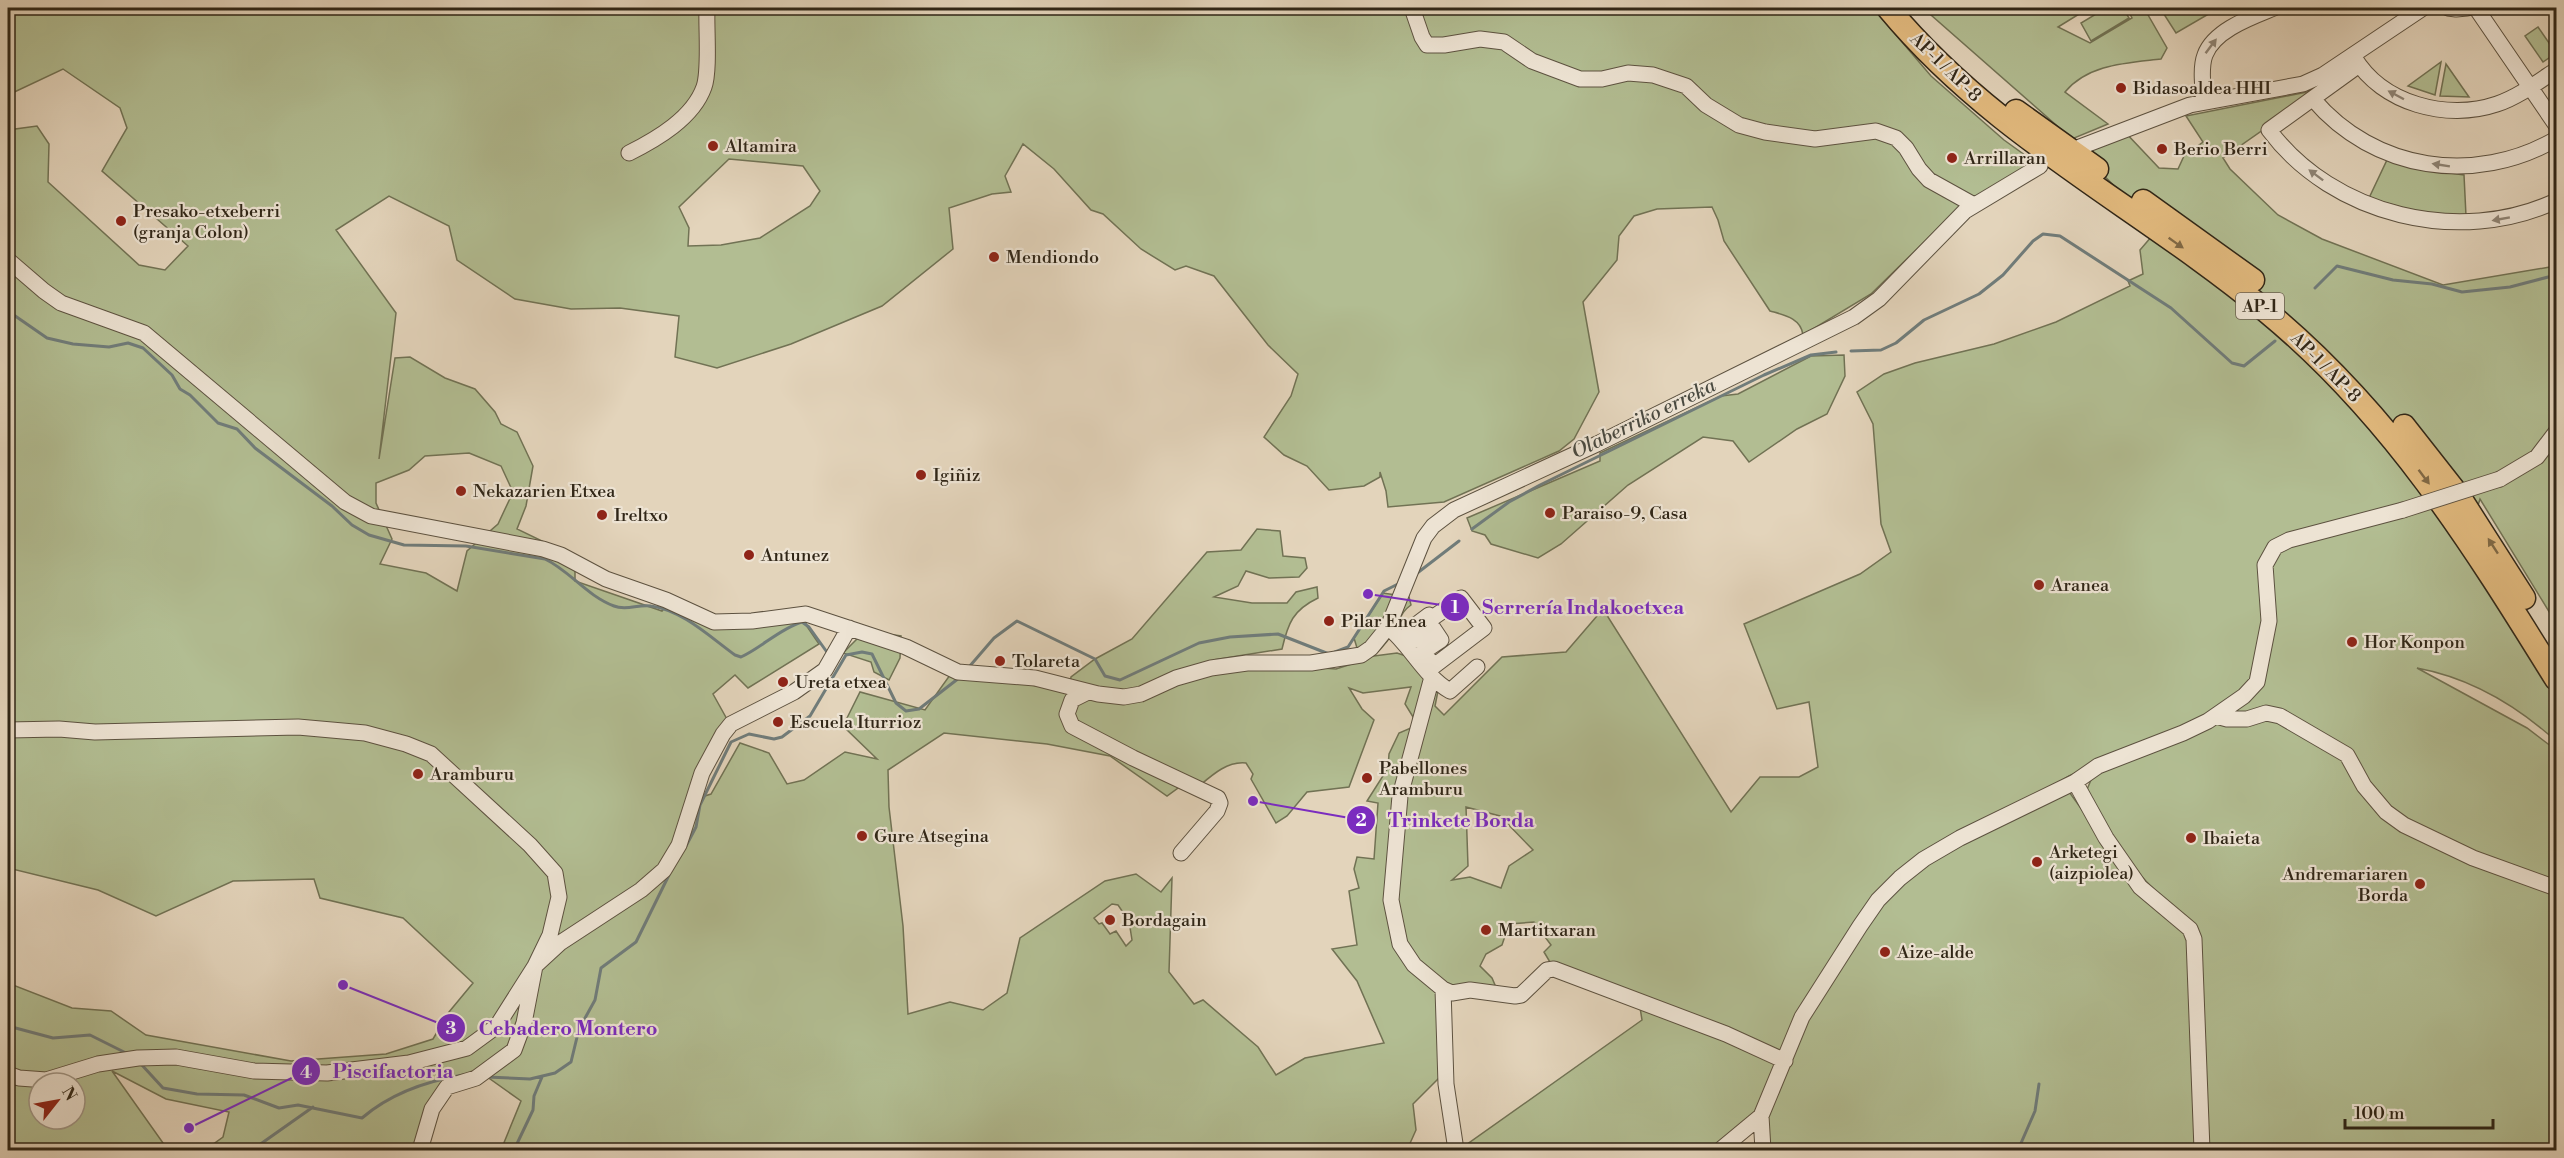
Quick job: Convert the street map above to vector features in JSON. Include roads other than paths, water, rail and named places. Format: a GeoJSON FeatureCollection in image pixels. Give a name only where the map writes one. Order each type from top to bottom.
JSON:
{"type":"FeatureCollection","features":[{"type":"Feature","properties":{"kind":"highway","name":"AP-1 / AP-8"},"geometry":{"type":"LineString","coordinates":[[1888,8],[1937,61],[1989,108],[2043,151],[2223,277],[2275,318],[2324,362],[2400,446],[2446,506],[2556,679]]}},
{"type":"Feature","properties":{"kind":"highway","name":"AP-1 / AP-8"},"geometry":{"type":"LineString","coordinates":[[1908,8],[1970,72],[2021,115],[2233,264],[2334,351],[2387,407],[2447,481],[2496,552],[2556,650]]}},
{"type":"Feature","properties":{"kind":"street"},"geometry":{"type":"LineString","coordinates":[[629,153],[652,142],[686,114],[704,86],[707,8]]}},
{"type":"Feature","properties":{"kind":"street"},"geometry":{"type":"LineString","coordinates":[[1412,8],[1427,45],[1444,45],[1480,39],[1504,42],[1532,61],[1580,79],[1602,79],[1628,73],[1653,75],[1686,86],[1706,105],[1740,124],[1765,132],[1815,139],[1876,130],[1896,138],[1929,180],[1974,205]]}},
{"type":"Feature","properties":{"kind":"street"},"geometry":{"type":"LineString","coordinates":[[2204,102],[2202,81],[2205,54],[2217,38],[2274,8]]}},
{"type":"Feature","properties":{"kind":"street"},"geometry":{"type":"LineString","coordinates":[[2423,8],[2356,60],[2313,99],[2268,130],[2292,157],[2323,181],[2386,211],[2448,223],[2485,222],[2510,218],[2556,201]]}},
{"type":"Feature","properties":{"kind":"street"},"geometry":{"type":"LineString","coordinates":[[2448,8],[2468,8]]}},
{"type":"Feature","properties":{"kind":"street"},"geometry":{"type":"LineString","coordinates":[[2476,8],[2556,125]]}},
{"type":"Feature","properties":{"kind":"street"},"geometry":{"type":"LineString","coordinates":[[2080,147],[2152,118],[2204,102],[2259,94],[2303,84],[2356,60]]}},
{"type":"Feature","properties":{"kind":"street"},"geometry":{"type":"LineString","coordinates":[[2356,60],[2387,91],[2404,100],[2438,110],[2469,111],[2496,104],[2531,87],[2556,70]]}},
{"type":"Feature","properties":{"kind":"street"},"geometry":{"type":"LineString","coordinates":[[2313,99],[2324,112],[2350,134],[2377,149],[2420,162],[2477,167],[2509,161],[2556,139]]}},
{"type":"Feature","properties":{"kind":"street"},"geometry":{"type":"LineString","coordinates":[[8,260],[61,303],[144,333],[345,501],[371,516],[543,549],[561,555],[606,579],[666,600],[714,622],[752,621],[806,614],[906,647],[965,673],[1035,678],[1088,692],[1124,697],[1141,694],[1176,678],[1211,668],[1247,663],[1336,661],[1361,655],[1371,648],[1388,627],[1424,538],[1433,526],[1454,510],[1608,439],[1854,317],[1879,299],[1938,238],[1974,205],[2040,166]]}},
{"type":"Feature","properties":{"kind":"street"},"geometry":{"type":"LineString","coordinates":[[1720,1150],[1761,1116],[1802,1017],[1878,900],[1900,878],[1924,859],[1960,838],[2075,782],[2098,765],[2183,733],[2216,716],[2244,696],[2257,682],[2269,621],[2265,565],[2275,547],[2289,540],[2403,510],[2500,479],[2537,457],[2556,432]]}},
{"type":"Feature","properties":{"kind":"street"},"geometry":{"type":"LineString","coordinates":[[1461,598],[1484,628],[1434,666],[1423,652],[1441,640],[1433,628],[1415,640],[1409,630],[1429,615],[1431,619],[1461,598]]}},
{"type":"Feature","properties":{"kind":"street"},"geometry":{"type":"LineString","coordinates":[[1388,627],[1401,637],[1432,677],[1450,691],[1477,667]]}},
{"type":"Feature","properties":{"kind":"street"},"geometry":{"type":"LineString","coordinates":[[420,1150],[432,1109],[447,1087],[480,1075],[514,1050],[524,1023],[535,966],[560,943],[640,890],[664,870],[679,845],[702,773],[731,724],[794,692],[825,670],[849,628]]}},
{"type":"Feature","properties":{"kind":"street"},"geometry":{"type":"LineString","coordinates":[[1432,677],[1400,796],[1391,900],[1400,944],[1414,965],[1443,989],[1452,993],[1470,990],[1515,996],[1521,995],[1547,970],[1554,969],[1725,1034],[1785,1061]]}},
{"type":"Feature","properties":{"kind":"street"},"geometry":{"type":"LineString","coordinates":[[1088,692],[1072,699],[1068,714],[1072,726],[1218,798],[1220,803],[1217,812],[1181,853]]}},
{"type":"Feature","properties":{"kind":"street"},"geometry":{"type":"LineString","coordinates":[[2216,716],[2227,719],[2247,719],[2266,713],[2280,716],[2347,755],[2364,786],[2386,812],[2404,825],[2473,858],[2556,888]]}},
{"type":"Feature","properties":{"kind":"street"},"geometry":{"type":"LineString","coordinates":[[8,730],[58,729],[95,732],[298,727],[365,733],[406,744],[431,754],[530,845],[555,873],[559,897],[550,935],[535,966],[497,1026],[467,1048],[409,1063],[327,1073],[254,1071],[176,1057],[132,1059],[98,1064],[46,1080],[19,1078],[8,1074]]}},
{"type":"Feature","properties":{"kind":"street"},"geometry":{"type":"LineString","coordinates":[[2075,782],[2106,838],[2140,887],[2190,929],[2194,939],[2202,1150]]}},
{"type":"Feature","properties":{"kind":"street"},"geometry":{"type":"LineString","coordinates":[[1443,989],[1446,1084],[1456,1150]]}},
{"type":"Feature","properties":{"kind":"street"},"geometry":{"type":"LineString","coordinates":[[1761,1116],[1763,1150]]}},
{"type":"Feature","properties":{"kind":"waterway","name":"Olaberriko erreka"},"geometry":{"type":"LineString","coordinates":[[1851,351],[1881,350],[1896,343],[1924,320],[1979,294],[2003,275],[2033,241],[2043,234],[2060,236],[2171,308],[2232,363],[2244,366],[2275,341]]}},
{"type":"Feature","properties":{"kind":"waterway","name":"Olaberriko erreka"},"geometry":{"type":"LineString","coordinates":[[2315,288],[2337,266],[2393,280],[2432,284],[2462,292],[2510,287],[2556,275]]}},
{"type":"Feature","properties":{"kind":"waterway"},"geometry":{"type":"LineString","coordinates":[[8,311],[47,338],[73,344],[109,347],[128,343],[143,348],[172,375],[180,389],[190,395],[218,423],[237,429],[255,448],[332,506],[352,525],[369,535],[404,545],[466,546],[545,559],[604,602],[628,608],[651,606],[674,613],[741,657],[786,629],[802,622],[809,627],[829,655]]}},
{"type":"Feature","properties":{"kind":"waterway","name":"Olaberriko erreka"},"geometry":{"type":"LineString","coordinates":[[1472,529],[1509,502],[1540,485],[1764,375],[1811,355],[1836,352]]}},
{"type":"Feature","properties":{"kind":"waterway","name":"Olaberriko erreka"},"geometry":{"type":"LineString","coordinates":[[1416,574],[1459,541]]}},
{"type":"Feature","properties":{"kind":"waterway","name":"Olaberriko erreka"},"geometry":{"type":"LineString","coordinates":[[1335,652],[1348,647],[1384,591],[1400,583]]}},
{"type":"Feature","properties":{"kind":"waterway","name":"Olaberriko erreka"},"geometry":{"type":"LineString","coordinates":[[969,667],[994,638],[1017,621],[1095,659],[1105,676],[1120,680],[1199,643],[1230,637],[1278,634],[1329,654]]}},
{"type":"Feature","properties":{"kind":"waterway","name":"Olaberriko erreka"},"geometry":{"type":"LineString","coordinates":[[686,846],[696,827],[700,805],[731,742],[749,734],[774,739],[782,737],[810,716],[846,655],[862,652],[872,654],[896,703],[906,711],[919,709],[959,678]]}},
{"type":"Feature","properties":{"kind":"waterway","name":"Olaberriko erreka"},"geometry":{"type":"LineString","coordinates":[[487,1077],[530,1079],[555,1073],[571,1062],[579,1029],[595,1000],[601,968],[636,942],[669,875]]}},
{"type":"Feature","properties":{"kind":"waterway","name":"Olaberriko erreka"},"geometry":{"type":"LineString","coordinates":[[8,1026],[53,1038],[90,1035],[126,1053]]}},
{"type":"Feature","properties":{"kind":"waterway","name":"Olaberriko erreka"},"geometry":{"type":"LineString","coordinates":[[141,1064],[163,1088],[197,1094],[244,1095],[279,1108],[298,1105],[362,1118],[373,1109],[410,1089],[463,1075]]}},
{"type":"Feature","properties":{"kind":"waterway"},"geometry":{"type":"LineString","coordinates":[[514,1150],[533,1110],[534,1096],[542,1077]]}},
{"type":"Feature","properties":{"kind":"waterway"},"geometry":{"type":"LineString","coordinates":[[2018,1150],[2035,1111],[2039,1084]]}},
{"type":"Feature","properties":{"kind":"waterway"},"geometry":{"type":"LineString","coordinates":[[252,1150],[313,1107]]}},
{"type":"Feature","properties":{"kind":"place","name":"Bidasoaldea HHI"},"geometry":{"type":"Point","coordinates":[2121,88]}},
{"type":"Feature","properties":{"kind":"place","name":"Altamira"},"geometry":{"type":"Point","coordinates":[713,146]}},
{"type":"Feature","properties":{"kind":"place","name":"Berio Berri"},"geometry":{"type":"Point","coordinates":[2162,149]}},
{"type":"Feature","properties":{"kind":"place","name":"Arrillaran"},"geometry":{"type":"Point","coordinates":[1952,158]}},
{"type":"Feature","properties":{"kind":"place","name":"Presako-etxeberri (granja Colon)"},"geometry":{"type":"Point","coordinates":[121,221]}},
{"type":"Feature","properties":{"kind":"place","name":"Mendiondo"},"geometry":{"type":"Point","coordinates":[994,257]}},
{"type":"Feature","properties":{"kind":"place","name":"Igiñiz"},"geometry":{"type":"Point","coordinates":[921,475]}},
{"type":"Feature","properties":{"kind":"place","name":"Nekazarien Etxea"},"geometry":{"type":"Point","coordinates":[461,491]}},
{"type":"Feature","properties":{"kind":"place","name":"Paraiso-9, Casa"},"geometry":{"type":"Point","coordinates":[1550,513]}},
{"type":"Feature","properties":{"kind":"place","name":"Ireltxo"},"geometry":{"type":"Point","coordinates":[602,515]}},
{"type":"Feature","properties":{"kind":"place","name":"Antunez"},"geometry":{"type":"Point","coordinates":[749,555]}},
{"type":"Feature","properties":{"kind":"place","name":"Aranea"},"geometry":{"type":"Point","coordinates":[2039,585]}},
{"type":"Feature","properties":{"kind":"place","name":"Serrería Indakoetxea"},"geometry":{"type":"Point","coordinates":[1368,594]}},
{"type":"Feature","properties":{"kind":"place","name":"Pilar Enea"},"geometry":{"type":"Point","coordinates":[1329,621]}},
{"type":"Feature","properties":{"kind":"place","name":"Hor Konpon"},"geometry":{"type":"Point","coordinates":[2352,642]}},
{"type":"Feature","properties":{"kind":"place","name":"Tolareta"},"geometry":{"type":"Point","coordinates":[1000,661]}},
{"type":"Feature","properties":{"kind":"place","name":"Ureta etxea"},"geometry":{"type":"Point","coordinates":[783,682]}},
{"type":"Feature","properties":{"kind":"place","name":"Escuela Iturrioz"},"geometry":{"type":"Point","coordinates":[778,722]}},
{"type":"Feature","properties":{"kind":"place","name":"Aramburu"},"geometry":{"type":"Point","coordinates":[418,774]}},
{"type":"Feature","properties":{"kind":"place","name":"Pabellones Aramburu"},"geometry":{"type":"Point","coordinates":[1367,778]}},
{"type":"Feature","properties":{"kind":"place","name":"Trinkete Borda"},"geometry":{"type":"Point","coordinates":[1253,801]}},
{"type":"Feature","properties":{"kind":"place","name":"Gure Atsegina"},"geometry":{"type":"Point","coordinates":[862,836]}},
{"type":"Feature","properties":{"kind":"place","name":"Ibaieta"},"geometry":{"type":"Point","coordinates":[2191,838]}},
{"type":"Feature","properties":{"kind":"place","name":"Arketegi (aizpiolea)"},"geometry":{"type":"Point","coordinates":[2037,862]}},
{"type":"Feature","properties":{"kind":"place","name":"Andremariaren Borda"},"geometry":{"type":"Point","coordinates":[2420,884]}},
{"type":"Feature","properties":{"kind":"place","name":"Bordagain"},"geometry":{"type":"Point","coordinates":[1110,920]}},
{"type":"Feature","properties":{"kind":"place","name":"Martitxaran"},"geometry":{"type":"Point","coordinates":[1486,930]}},
{"type":"Feature","properties":{"kind":"place","name":"Aize-alde"},"geometry":{"type":"Point","coordinates":[1885,952]}},
{"type":"Feature","properties":{"kind":"place","name":"Cebadero Montero"},"geometry":{"type":"Point","coordinates":[343,985]}},
{"type":"Feature","properties":{"kind":"place","name":"Piscifactoria"},"geometry":{"type":"Point","coordinates":[189,1128]}}]}
